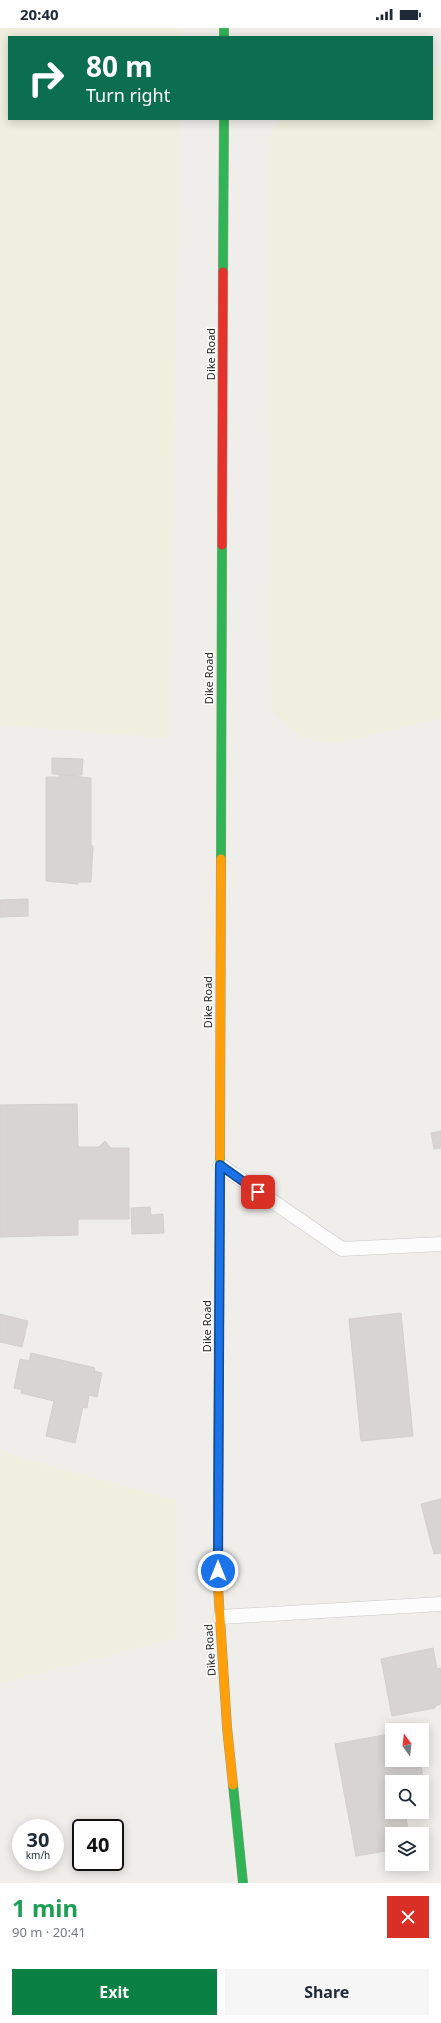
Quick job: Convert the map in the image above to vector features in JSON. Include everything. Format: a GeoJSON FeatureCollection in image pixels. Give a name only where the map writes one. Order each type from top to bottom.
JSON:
{"type":"FeatureCollection","features":[{"type":"Feature","properties":{"kind":"street","name":"Dike Road"},"geometry":{"type":"LineString","coordinates":[[224,120],[218,1587],[227,1727],[243,1883]]}},
{"type":"Feature","properties":{"kind":"lane"},"geometry":{"type":"LineString","coordinates":[[220,1165],[342,1249],[441,1244]]}},
{"type":"Feature","properties":{"kind":"lane"},"geometry":{"type":"LineString","coordinates":[[220,1618],[441,1604]]}},
{"type":"Feature","properties":{"kind":"green space"},"geometry":{"type":"Polygon","coordinates":[[[0,28],[182,28],[181,36],[8,36],[8,120],[180,120],[168,738],[0,725],[0,28]]]}},
{"type":"Feature","properties":{"kind":"green space"},"geometry":{"type":"Polygon","coordinates":[[[441,65],[441,719],[335,743],[302,738],[271,710],[266,160],[272,131],[279,120],[433,120],[433,66],[441,65]]]}},
{"type":"Feature","properties":{"kind":"green space"},"geometry":{"type":"Polygon","coordinates":[[[0,1449],[24,1459],[177,1500],[177,1638],[0,1683],[0,1449]]]}},
{"type":"Feature","properties":{"kind":"building"},"geometry":{"type":"Polygon","coordinates":[[[52,758],[83,759],[82,775],[52,774],[52,758]]]}},
{"type":"Feature","properties":{"kind":"building"},"geometry":{"type":"Polygon","coordinates":[[[59,775],[91,778],[91,846],[93,846],[91,882],[78,882],[78,884],[46,881],[46,777],[59,777],[59,775]]]}},
{"type":"Feature","properties":{"kind":"building"},"geometry":{"type":"Polygon","coordinates":[[[28,899],[28,916],[0,917],[0,900],[28,899]]]}},
{"type":"Feature","properties":{"kind":"building"},"geometry":{"type":"Polygon","coordinates":[[[77,1104],[78,1147],[99,1147],[105,1141],[111,1148],[129,1148],[129,1219],[78,1219],[78,1235],[0,1237],[0,1105],[77,1104]]]}},
{"type":"Feature","properties":{"kind":"building"},"geometry":{"type":"Polygon","coordinates":[[[441,1131],[441,1148],[434,1149],[431,1133],[441,1131]]]}},
{"type":"Feature","properties":{"kind":"building"},"geometry":{"type":"Polygon","coordinates":[[[150,1207],[151,1215],[163,1214],[164,1233],[132,1234],[131,1208],[150,1207]]]}},
{"type":"Feature","properties":{"kind":"building"},"geometry":{"type":"Polygon","coordinates":[[[401,1313],[413,1436],[361,1441],[349,1319],[401,1313]]]}},
{"type":"Feature","properties":{"kind":"building"},"geometry":{"type":"Polygon","coordinates":[[[0,1314],[28,1321],[22,1347],[0,1342],[0,1314]]]}},
{"type":"Feature","properties":{"kind":"building"},"geometry":{"type":"Polygon","coordinates":[[[31,1353],[95,1368],[94,1371],[102,1373],[97,1397],[89,1395],[87,1408],[83,1407],[75,1443],[46,1436],[54,1401],[21,1393],[22,1390],[14,1388],[20,1359],[29,1361],[31,1353]]]}},
{"type":"Feature","properties":{"kind":"building"},"geometry":{"type":"Polygon","coordinates":[[[441,1499],[441,1553],[434,1554],[421,1504],[441,1499]]]}},
{"type":"Feature","properties":{"kind":"building"},"geometry":{"type":"Polygon","coordinates":[[[433,1648],[437,1669],[440,1668],[441,1672],[441,1704],[435,1706],[435,1708],[392,1716],[381,1659],[433,1648]]]}},
{"type":"Feature","properties":{"kind":"building"},"geometry":{"type":"Polygon","coordinates":[[[385,1735],[385,1767],[421,1767],[423,1775],[385,1775],[385,1819],[406,1819],[408,1827],[385,1827],[385,1851],[356,1856],[335,1744],[385,1735]]]}},
{"type":"Feature","properties":{"kind":"traffic: fast"},"geometry":{"type":"LineString","coordinates":[[224,28],[224,36]]}},
{"type":"Feature","properties":{"kind":"traffic: fast"},"geometry":{"type":"LineString","coordinates":[[223,272],[224,120]]}},
{"type":"Feature","properties":{"kind":"traffic: fast"},"geometry":{"type":"LineString","coordinates":[[221,859],[222,545]]}},
{"type":"Feature","properties":{"kind":"traffic: fast"},"geometry":{"type":"LineString","coordinates":[[218,1497],[220,1158]]}},
{"type":"Feature","properties":{"kind":"traffic: fast"},"geometry":{"type":"LineString","coordinates":[[233,1785],[243,1883]]}},
{"type":"Feature","properties":{"kind":"traffic: slow"},"geometry":{"type":"LineString","coordinates":[[220,1158],[221,859]]}},
{"type":"Feature","properties":{"kind":"traffic: slow"},"geometry":{"type":"LineString","coordinates":[[218,1497],[218,1587],[227,1727],[233,1785]]}},
{"type":"Feature","properties":{"kind":"traffic: jam"},"geometry":{"type":"LineString","coordinates":[[222,545],[223,272]]}},
{"type":"Feature","properties":{"kind":"route"},"geometry":{"type":"LineString","coordinates":[[218,1571],[220,1165],[258,1192]]}}]}
